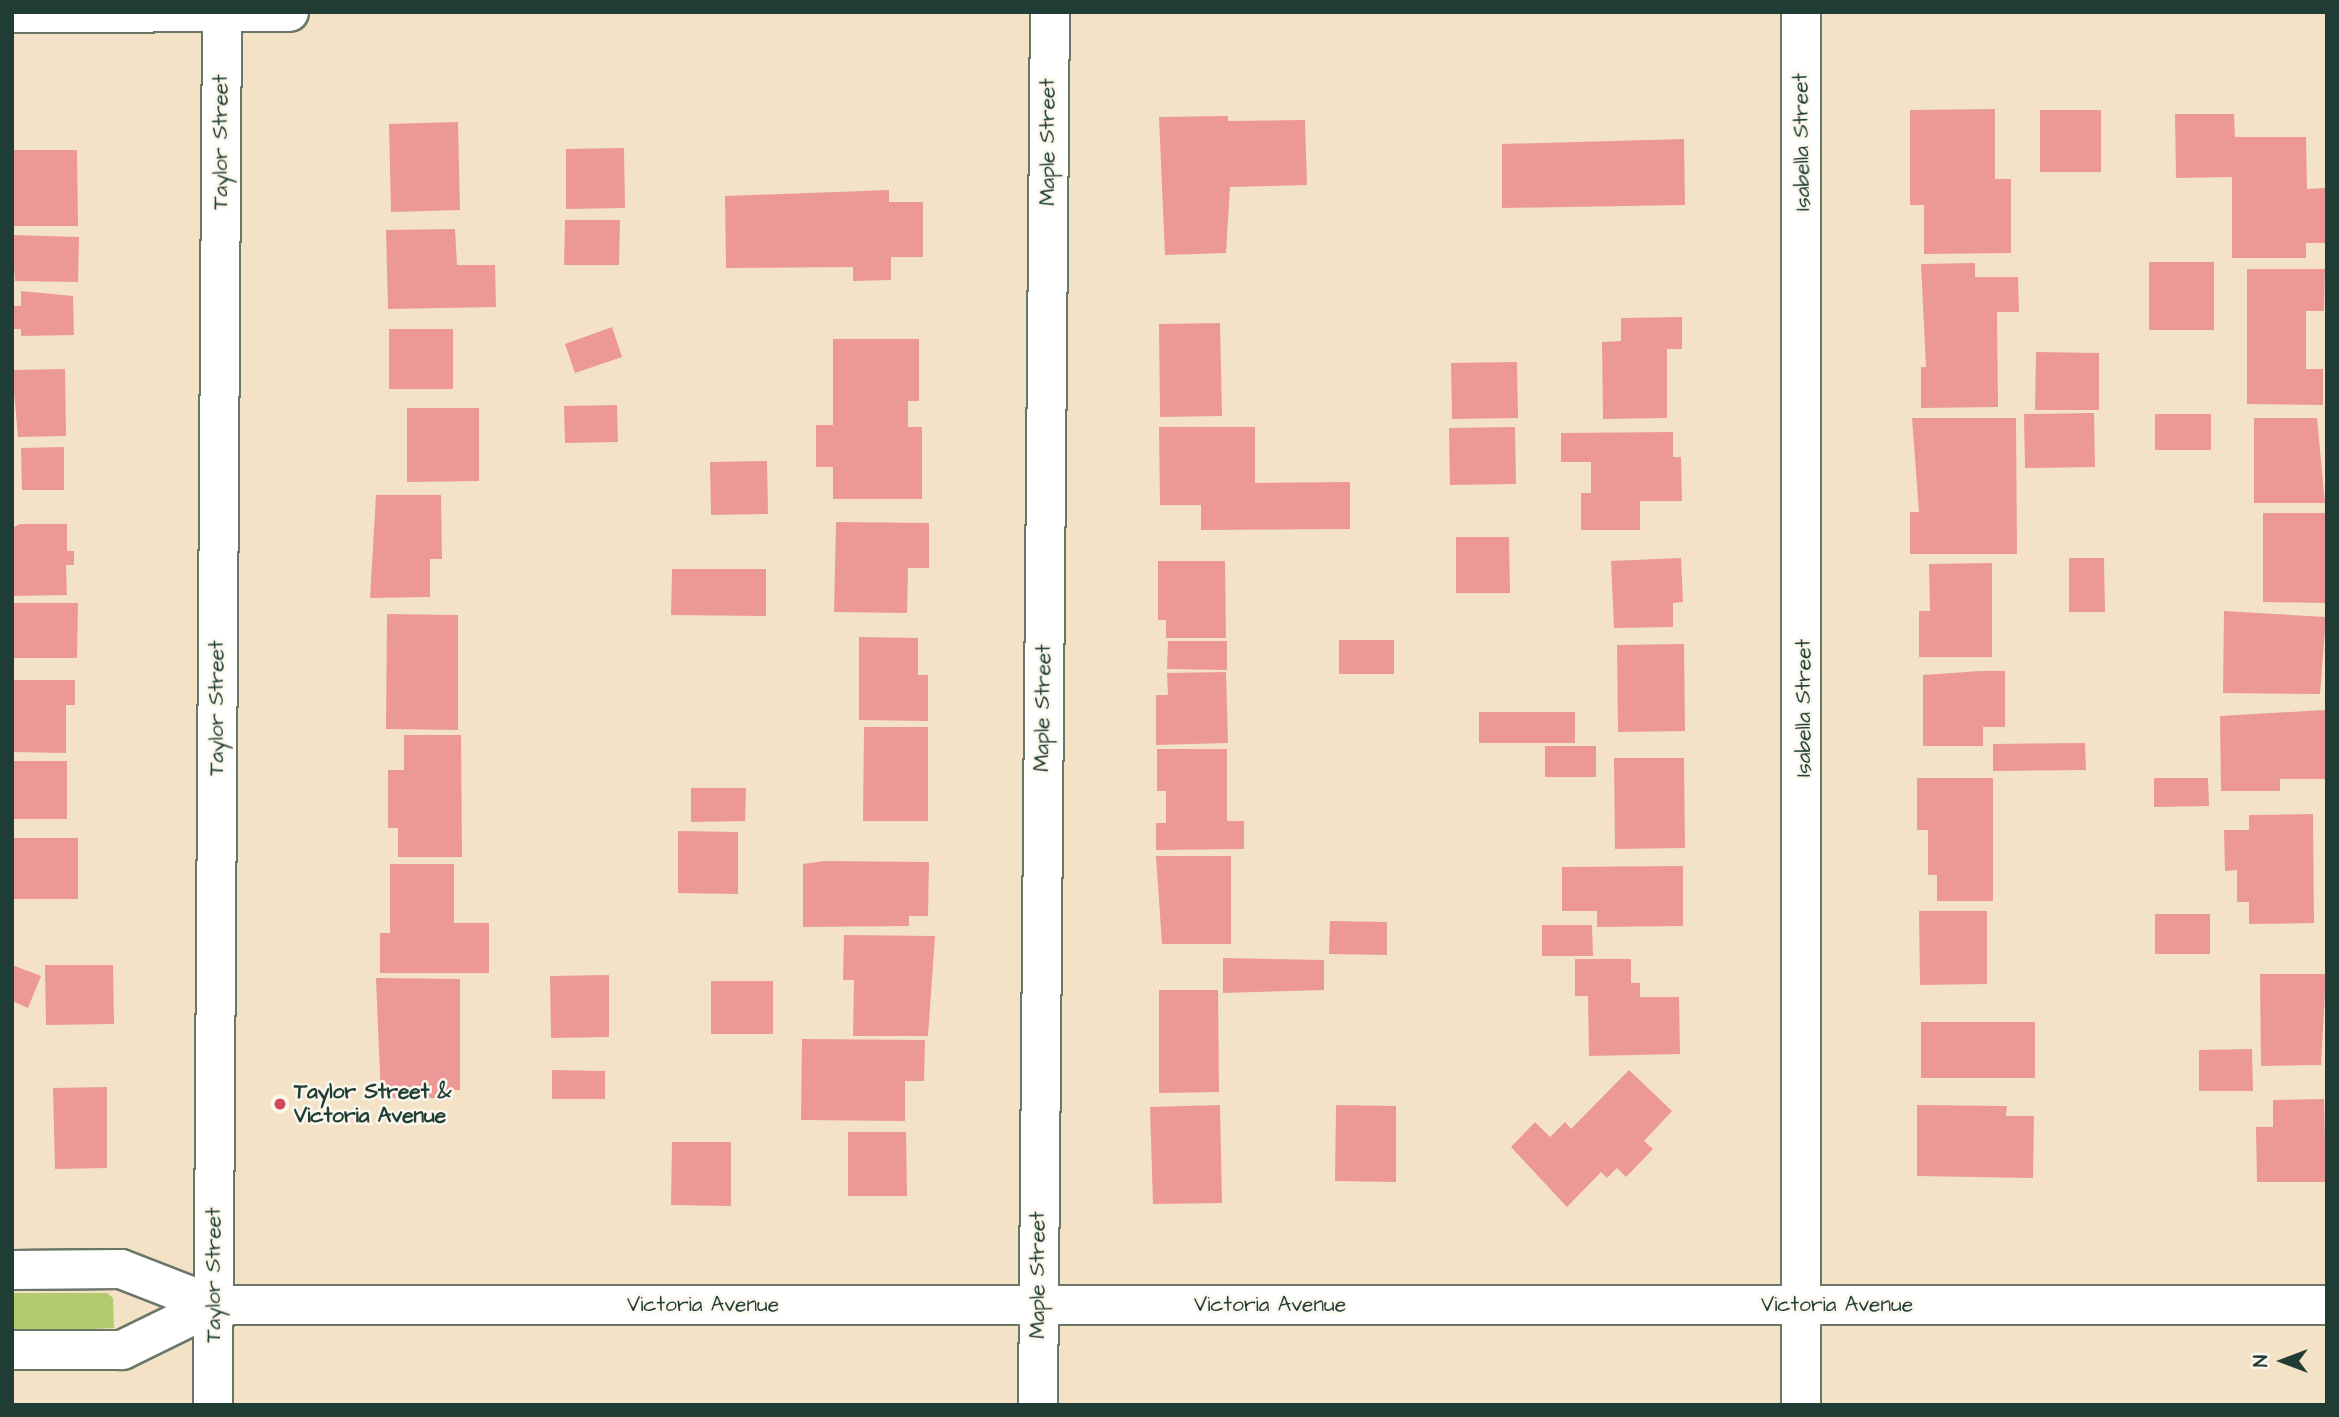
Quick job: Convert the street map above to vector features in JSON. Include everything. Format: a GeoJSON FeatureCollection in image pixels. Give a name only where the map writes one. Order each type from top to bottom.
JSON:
{"type":"FeatureCollection","features":[{"type":"Feature","properties":{"kind":"street"},"geometry":{"type":"LineString","coordinates":[[12,13],[289,12]]}},
{"type":"Feature","properties":{"kind":"street","name":"Maple Street"},"geometry":{"type":"LineString","coordinates":[[1038,1405],[1049,12]]}},
{"type":"Feature","properties":{"kind":"street","name":"Isabella Street"},"geometry":{"type":"LineString","coordinates":[[1801,12],[1801,1405]]}},
{"type":"Feature","properties":{"kind":"street","name":"Taylor Street"},"geometry":{"type":"LineString","coordinates":[[213,1405],[222,13]]}},
{"type":"Feature","properties":{"kind":"street","name":"Victoria Avenue"},"geometry":{"type":"LineString","coordinates":[[12,1270],[121,1269],[214,1305],[2327,1305]]}},
{"type":"Feature","properties":{"kind":"street","name":"Victoria Avenue"},"geometry":{"type":"LineString","coordinates":[[12,1350],[122,1350],[214,1305]]}},
{"type":"Feature","properties":{"kind":"green space"},"geometry":{"type":"Polygon","coordinates":[[[12,1293],[107,1293],[113,1298],[114,1328],[12,1333],[12,1293]]]}},
{"type":"Feature","properties":{"kind":"building"},"geometry":{"type":"Polygon","coordinates":[[[1995,109],[1995,179],[2011,179],[2011,253],[1924,254],[1924,205],[1910,205],[1910,110],[1995,109]]]}},
{"type":"Feature","properties":{"kind":"building"},"geometry":{"type":"Polygon","coordinates":[[[2040,110],[2101,110],[2101,172],[2040,172],[2040,110]]]}},
{"type":"Feature","properties":{"kind":"building"},"geometry":{"type":"Polygon","coordinates":[[[2175,114],[2234,114],[2235,137],[2306,137],[2307,189],[2326,188],[2326,243],[2306,243],[2306,258],[2232,258],[2232,177],[2176,178],[2175,114]]]}},
{"type":"Feature","properties":{"kind":"building"},"geometry":{"type":"Polygon","coordinates":[[[1228,116],[1228,121],[1305,120],[1307,185],[1230,187],[1226,253],[1165,255],[1159,117],[1228,116]]]}},
{"type":"Feature","properties":{"kind":"building"},"geometry":{"type":"Polygon","coordinates":[[[458,122],[460,210],[391,212],[389,124],[458,122]]]}},
{"type":"Feature","properties":{"kind":"building"},"geometry":{"type":"Polygon","coordinates":[[[1684,139],[1685,205],[1502,208],[1502,144],[1684,139]]]}},
{"type":"Feature","properties":{"kind":"building"},"geometry":{"type":"Polygon","coordinates":[[[624,148],[625,208],[566,209],[566,149],[624,148]]]}},
{"type":"Feature","properties":{"kind":"building"},"geometry":{"type":"Polygon","coordinates":[[[12,150],[77,150],[78,226],[12,226],[12,150]]]}},
{"type":"Feature","properties":{"kind":"building"},"geometry":{"type":"Polygon","coordinates":[[[889,190],[889,202],[923,202],[923,257],[891,257],[891,280],[853,281],[853,267],[726,268],[725,196],[889,190]]]}},
{"type":"Feature","properties":{"kind":"building"},"geometry":{"type":"Polygon","coordinates":[[[565,220],[620,220],[619,265],[564,265],[565,220]]]}},
{"type":"Feature","properties":{"kind":"building"},"geometry":{"type":"Polygon","coordinates":[[[455,229],[457,265],[495,265],[496,307],[388,309],[386,230],[455,229]]]}},
{"type":"Feature","properties":{"kind":"building"},"geometry":{"type":"Polygon","coordinates":[[[12,235],[79,237],[78,282],[15,281],[12,235]]]}},
{"type":"Feature","properties":{"kind":"building"},"geometry":{"type":"Polygon","coordinates":[[[2149,262],[2214,262],[2214,330],[2149,330],[2149,262]]]}},
{"type":"Feature","properties":{"kind":"building"},"geometry":{"type":"Polygon","coordinates":[[[1975,263],[1975,277],[2018,277],[2019,312],[1997,312],[1998,407],[1921,408],[1921,367],[1926,367],[1921,264],[1975,263]]]}},
{"type":"Feature","properties":{"kind":"building"},"geometry":{"type":"Polygon","coordinates":[[[2247,269],[2325,269],[2324,311],[2306,311],[2306,369],[2323,369],[2323,405],[2247,404],[2247,269]]]}},
{"type":"Feature","properties":{"kind":"building"},"geometry":{"type":"Polygon","coordinates":[[[21,291],[73,296],[74,335],[21,336],[21,329],[12,329],[12,306],[21,306],[21,291]]]}},
{"type":"Feature","properties":{"kind":"building"},"geometry":{"type":"Polygon","coordinates":[[[1682,317],[1682,349],[1667,349],[1667,418],[1603,419],[1602,342],[1621,341],[1621,318],[1682,317]]]}},
{"type":"Feature","properties":{"kind":"building"},"geometry":{"type":"Polygon","coordinates":[[[1220,323],[1222,416],[1160,417],[1159,324],[1220,323]]]}},
{"type":"Feature","properties":{"kind":"building"},"geometry":{"type":"Polygon","coordinates":[[[612,327],[622,357],[575,373],[565,344],[612,327]]]}},
{"type":"Feature","properties":{"kind":"building"},"geometry":{"type":"Polygon","coordinates":[[[389,329],[453,329],[453,389],[389,389],[389,329]]]}},
{"type":"Feature","properties":{"kind":"building"},"geometry":{"type":"Polygon","coordinates":[[[833,339],[919,339],[919,401],[908,401],[908,427],[922,427],[922,499],[833,499],[833,467],[816,467],[816,425],[833,425],[833,339]]]}},
{"type":"Feature","properties":{"kind":"building"},"geometry":{"type":"Polygon","coordinates":[[[2036,352],[2099,353],[2099,410],[2035,410],[2036,352]]]}},
{"type":"Feature","properties":{"kind":"building"},"geometry":{"type":"Polygon","coordinates":[[[1517,362],[1518,418],[1452,419],[1451,363],[1517,362]]]}},
{"type":"Feature","properties":{"kind":"building"},"geometry":{"type":"Polygon","coordinates":[[[65,369],[66,436],[18,437],[12,370],[65,369]]]}},
{"type":"Feature","properties":{"kind":"building"},"geometry":{"type":"Polygon","coordinates":[[[617,405],[618,442],[565,443],[564,406],[617,405]]]}},
{"type":"Feature","properties":{"kind":"building"},"geometry":{"type":"Polygon","coordinates":[[[407,408],[479,408],[479,481],[407,482],[407,408]]]}},
{"type":"Feature","properties":{"kind":"building"},"geometry":{"type":"Polygon","coordinates":[[[2094,413],[2095,467],[2025,468],[2024,414],[2094,413]]]}},
{"type":"Feature","properties":{"kind":"building"},"geometry":{"type":"Polygon","coordinates":[[[2155,414],[2211,414],[2211,450],[2155,450],[2155,414]]]}},
{"type":"Feature","properties":{"kind":"building"},"geometry":{"type":"Polygon","coordinates":[[[1912,418],[2016,418],[2017,554],[1910,554],[1910,512],[1919,512],[1912,418]]]}},
{"type":"Feature","properties":{"kind":"building"},"geometry":{"type":"Polygon","coordinates":[[[2254,418],[2317,418],[2325,503],[2254,503],[2254,418]]]}},
{"type":"Feature","properties":{"kind":"building"},"geometry":{"type":"Polygon","coordinates":[[[1159,427],[1255,427],[1255,483],[1350,482],[1350,529],[1201,530],[1201,505],[1160,505],[1159,427]]]}},
{"type":"Feature","properties":{"kind":"building"},"geometry":{"type":"Polygon","coordinates":[[[1515,427],[1516,484],[1450,485],[1449,428],[1515,427]]]}},
{"type":"Feature","properties":{"kind":"building"},"geometry":{"type":"Polygon","coordinates":[[[1673,432],[1673,457],[1681,457],[1682,501],[1640,501],[1640,530],[1581,530],[1581,493],[1591,493],[1591,462],[1561,462],[1561,433],[1673,432]]]}},
{"type":"Feature","properties":{"kind":"building"},"geometry":{"type":"Polygon","coordinates":[[[64,447],[64,490],[22,490],[21,448],[64,447]]]}},
{"type":"Feature","properties":{"kind":"building"},"geometry":{"type":"Polygon","coordinates":[[[767,461],[768,514],[711,515],[710,462],[767,461]]]}},
{"type":"Feature","properties":{"kind":"building"},"geometry":{"type":"Polygon","coordinates":[[[376,495],[441,495],[442,559],[430,559],[430,597],[370,598],[376,495]]]}},
{"type":"Feature","properties":{"kind":"building"},"geometry":{"type":"Polygon","coordinates":[[[2263,513],[2325,513],[2325,603],[2263,602],[2263,513]]]}},
{"type":"Feature","properties":{"kind":"building"},"geometry":{"type":"Polygon","coordinates":[[[836,522],[929,523],[929,568],[908,568],[907,613],[834,612],[836,522]]]}},
{"type":"Feature","properties":{"kind":"building"},"geometry":{"type":"Polygon","coordinates":[[[20,524],[67,524],[67,551],[74,551],[74,565],[66,565],[67,595],[12,596],[12,528],[20,524]]]}},
{"type":"Feature","properties":{"kind":"building"},"geometry":{"type":"Polygon","coordinates":[[[1456,537],[1509,537],[1510,593],[1456,593],[1456,537]]]}},
{"type":"Feature","properties":{"kind":"building"},"geometry":{"type":"Polygon","coordinates":[[[1681,558],[1683,602],[1673,603],[1673,627],[1614,628],[1611,561],[1681,558]]]}},
{"type":"Feature","properties":{"kind":"building"},"geometry":{"type":"Polygon","coordinates":[[[2069,558],[2104,558],[2105,612],[2069,612],[2069,558]]]}},
{"type":"Feature","properties":{"kind":"building"},"geometry":{"type":"Polygon","coordinates":[[[1158,561],[1225,561],[1226,638],[1166,638],[1166,620],[1158,620],[1158,561]]]}},
{"type":"Feature","properties":{"kind":"building"},"geometry":{"type":"Polygon","coordinates":[[[1992,563],[1992,657],[1919,657],[1919,611],[1930,611],[1929,564],[1992,563]]]}},
{"type":"Feature","properties":{"kind":"building"},"geometry":{"type":"Polygon","coordinates":[[[672,569],[766,569],[766,616],[671,615],[672,569]]]}},
{"type":"Feature","properties":{"kind":"building"},"geometry":{"type":"Polygon","coordinates":[[[12,603],[78,603],[77,658],[12,658],[12,603]]]}},
{"type":"Feature","properties":{"kind":"building"},"geometry":{"type":"Polygon","coordinates":[[[2224,611],[2326,617],[2320,694],[2223,693],[2224,611]]]}},
{"type":"Feature","properties":{"kind":"building"},"geometry":{"type":"Polygon","coordinates":[[[387,614],[458,615],[458,730],[386,729],[387,614]]]}},
{"type":"Feature","properties":{"kind":"building"},"geometry":{"type":"Polygon","coordinates":[[[859,637],[918,638],[918,675],[928,675],[928,721],[859,720],[859,637]]]}},
{"type":"Feature","properties":{"kind":"building"},"geometry":{"type":"Polygon","coordinates":[[[1339,640],[1394,640],[1394,674],[1339,674],[1339,640]]]}},
{"type":"Feature","properties":{"kind":"building"},"geometry":{"type":"Polygon","coordinates":[[[1168,641],[1227,641],[1227,670],[1167,669],[1168,641]]]}},
{"type":"Feature","properties":{"kind":"building"},"geometry":{"type":"Polygon","coordinates":[[[1684,644],[1685,731],[1618,732],[1617,645],[1684,644]]]}},
{"type":"Feature","properties":{"kind":"building"},"geometry":{"type":"Polygon","coordinates":[[[2005,671],[2005,727],[1983,727],[1983,746],[1923,746],[1923,675],[2005,671]]]}},
{"type":"Feature","properties":{"kind":"building"},"geometry":{"type":"Polygon","coordinates":[[[1226,672],[1228,743],[1156,745],[1156,695],[1168,695],[1167,673],[1226,672]]]}},
{"type":"Feature","properties":{"kind":"building"},"geometry":{"type":"Polygon","coordinates":[[[12,680],[75,680],[75,705],[66,705],[66,753],[12,752],[12,680]]]}},
{"type":"Feature","properties":{"kind":"building"},"geometry":{"type":"Polygon","coordinates":[[[2325,710],[2325,779],[2280,779],[2280,791],[2221,791],[2220,716],[2325,710]]]}},
{"type":"Feature","properties":{"kind":"building"},"geometry":{"type":"Polygon","coordinates":[[[1479,712],[1575,712],[1575,743],[1479,743],[1479,712]]]}},
{"type":"Feature","properties":{"kind":"building"},"geometry":{"type":"Polygon","coordinates":[[[864,727],[928,727],[928,821],[863,821],[864,727]]]}},
{"type":"Feature","properties":{"kind":"building"},"geometry":{"type":"Polygon","coordinates":[[[404,735],[461,735],[462,857],[398,857],[398,828],[388,828],[388,770],[404,770],[404,735]]]}},
{"type":"Feature","properties":{"kind":"building"},"geometry":{"type":"Polygon","coordinates":[[[2085,743],[2086,770],[1993,771],[1993,744],[2085,743]]]}},
{"type":"Feature","properties":{"kind":"building"},"geometry":{"type":"Polygon","coordinates":[[[1545,746],[1596,746],[1596,777],[1545,777],[1545,746]]]}},
{"type":"Feature","properties":{"kind":"building"},"geometry":{"type":"Polygon","coordinates":[[[1157,749],[1227,749],[1227,821],[1244,821],[1244,849],[1156,850],[1156,823],[1166,823],[1166,791],[1157,791],[1157,749]]]}},
{"type":"Feature","properties":{"kind":"building"},"geometry":{"type":"Polygon","coordinates":[[[1614,758],[1684,758],[1685,848],[1615,849],[1614,758]]]}},
{"type":"Feature","properties":{"kind":"building"},"geometry":{"type":"Polygon","coordinates":[[[12,761],[67,761],[67,819],[12,819],[12,761]]]}},
{"type":"Feature","properties":{"kind":"building"},"geometry":{"type":"Polygon","coordinates":[[[1917,778],[1993,778],[1993,901],[1937,901],[1937,875],[1928,875],[1928,830],[1917,830],[1917,778]]]}},
{"type":"Feature","properties":{"kind":"building"},"geometry":{"type":"Polygon","coordinates":[[[2154,778],[2208,778],[2209,806],[2154,807],[2154,778]]]}},
{"type":"Feature","properties":{"kind":"building"},"geometry":{"type":"Polygon","coordinates":[[[691,788],[746,788],[745,821],[691,822],[691,788]]]}},
{"type":"Feature","properties":{"kind":"building"},"geometry":{"type":"Polygon","coordinates":[[[2313,814],[2314,923],[2249,924],[2249,902],[2237,902],[2237,870],[2225,871],[2224,830],[2249,830],[2249,815],[2313,814]]]}},
{"type":"Feature","properties":{"kind":"building"},"geometry":{"type":"Polygon","coordinates":[[[678,831],[738,832],[738,894],[678,893],[678,831]]]}},
{"type":"Feature","properties":{"kind":"building"},"geometry":{"type":"Polygon","coordinates":[[[12,838],[78,838],[78,899],[12,899],[12,838]]]}},
{"type":"Feature","properties":{"kind":"building"},"geometry":{"type":"Polygon","coordinates":[[[1156,856],[1231,856],[1231,944],[1162,944],[1156,856]]]}},
{"type":"Feature","properties":{"kind":"building"},"geometry":{"type":"Polygon","coordinates":[[[824,861],[929,862],[928,916],[909,916],[909,926],[803,927],[803,864],[824,861]]]}},
{"type":"Feature","properties":{"kind":"building"},"geometry":{"type":"Polygon","coordinates":[[[390,864],[454,864],[454,923],[489,923],[489,973],[380,973],[380,933],[390,933],[390,864]]]}},
{"type":"Feature","properties":{"kind":"building"},"geometry":{"type":"Polygon","coordinates":[[[1683,866],[1683,926],[1597,927],[1597,911],[1562,911],[1562,867],[1683,866]]]}},
{"type":"Feature","properties":{"kind":"building"},"geometry":{"type":"Polygon","coordinates":[[[1919,911],[1987,911],[1987,984],[1920,985],[1919,911]]]}},
{"type":"Feature","properties":{"kind":"building"},"geometry":{"type":"Polygon","coordinates":[[[2155,914],[2210,914],[2210,954],[2155,954],[2155,914]]]}},
{"type":"Feature","properties":{"kind":"building"},"geometry":{"type":"Polygon","coordinates":[[[1330,921],[1387,922],[1387,955],[1329,954],[1330,921]]]}},
{"type":"Feature","properties":{"kind":"building"},"geometry":{"type":"Polygon","coordinates":[[[1542,925],[1592,925],[1593,956],[1542,956],[1542,925]]]}},
{"type":"Feature","properties":{"kind":"building"},"geometry":{"type":"Polygon","coordinates":[[[844,935],[935,936],[928,1036],[853,1036],[854,980],[843,980],[844,935]]]}},
{"type":"Feature","properties":{"kind":"building"},"geometry":{"type":"Polygon","coordinates":[[[1223,958],[1324,960],[1324,990],[1223,993],[1223,958]]]}},
{"type":"Feature","properties":{"kind":"building"},"geometry":{"type":"Polygon","coordinates":[[[1575,959],[1631,959],[1631,983],[1640,983],[1640,997],[1679,997],[1680,1054],[1589,1056],[1588,996],[1575,996],[1575,959]]]}},
{"type":"Feature","properties":{"kind":"building"},"geometry":{"type":"Polygon","coordinates":[[[12,965],[41,976],[28,1008],[12,1001],[12,965]]]}},
{"type":"Feature","properties":{"kind":"building"},"geometry":{"type":"Polygon","coordinates":[[[45,965],[113,965],[114,1024],[46,1025],[45,965]]]}},
{"type":"Feature","properties":{"kind":"building"},"geometry":{"type":"Polygon","coordinates":[[[2260,974],[2326,974],[2321,1065],[2261,1066],[2260,974]]]}},
{"type":"Feature","properties":{"kind":"building"},"geometry":{"type":"Polygon","coordinates":[[[609,975],[609,1037],[551,1038],[550,976],[609,975]]]}},
{"type":"Feature","properties":{"kind":"building"},"geometry":{"type":"Polygon","coordinates":[[[376,978],[460,979],[460,1090],[440,1090],[440,1098],[381,1098],[376,978]]]}},
{"type":"Feature","properties":{"kind":"building"},"geometry":{"type":"Polygon","coordinates":[[[711,981],[773,981],[773,1034],[711,1034],[711,981]]]}},
{"type":"Feature","properties":{"kind":"building"},"geometry":{"type":"Polygon","coordinates":[[[1159,990],[1218,990],[1219,1092],[1159,1093],[1159,990]]]}},
{"type":"Feature","properties":{"kind":"building"},"geometry":{"type":"Polygon","coordinates":[[[1921,1022],[2035,1022],[2035,1078],[1921,1078],[1921,1022]]]}},
{"type":"Feature","properties":{"kind":"building"},"geometry":{"type":"Polygon","coordinates":[[[802,1039],[925,1040],[924,1081],[905,1081],[905,1121],[801,1120],[802,1039]]]}},
{"type":"Feature","properties":{"kind":"building"},"geometry":{"type":"Polygon","coordinates":[[[2252,1049],[2253,1091],[2199,1091],[2199,1050],[2252,1049]]]}},
{"type":"Feature","properties":{"kind":"building"},"geometry":{"type":"Polygon","coordinates":[[[552,1070],[605,1071],[605,1099],[552,1099],[552,1070]]]}},
{"type":"Feature","properties":{"kind":"building"},"geometry":{"type":"Polygon","coordinates":[[[1629,1070],[1672,1111],[1644,1141],[1653,1149],[1626,1177],[1617,1168],[1607,1178],[1601,1172],[1567,1207],[1511,1147],[1535,1122],[1550,1137],[1565,1122],[1571,1129],[1629,1070]]]}},
{"type":"Feature","properties":{"kind":"building"},"geometry":{"type":"Polygon","coordinates":[[[107,1087],[107,1168],[55,1169],[53,1088],[107,1087]]]}},
{"type":"Feature","properties":{"kind":"building"},"geometry":{"type":"Polygon","coordinates":[[[2324,1099],[2326,1182],[2257,1182],[2256,1127],[2273,1127],[2273,1100],[2324,1099]]]}},
{"type":"Feature","properties":{"kind":"building"},"geometry":{"type":"Polygon","coordinates":[[[1220,1105],[1222,1203],[1153,1204],[1150,1107],[1220,1105]]]}},
{"type":"Feature","properties":{"kind":"building"},"geometry":{"type":"Polygon","coordinates":[[[1336,1105],[1396,1106],[1396,1182],[1335,1181],[1336,1105]]]}},
{"type":"Feature","properties":{"kind":"building"},"geometry":{"type":"Polygon","coordinates":[[[1917,1105],[2007,1106],[2006,1116],[2034,1116],[2033,1178],[1917,1176],[1917,1105]]]}},
{"type":"Feature","properties":{"kind":"building"},"geometry":{"type":"Polygon","coordinates":[[[848,1132],[906,1132],[907,1196],[848,1196],[848,1132]]]}},
{"type":"Feature","properties":{"kind":"building"},"geometry":{"type":"Polygon","coordinates":[[[672,1142],[731,1142],[731,1206],[671,1205],[672,1142]]]}},
{"type":"Feature","properties":{"kind":"place","name":"Taylor Street & Victoria Avenue"},"geometry":{"type":"Point","coordinates":[280,1104]}}]}
